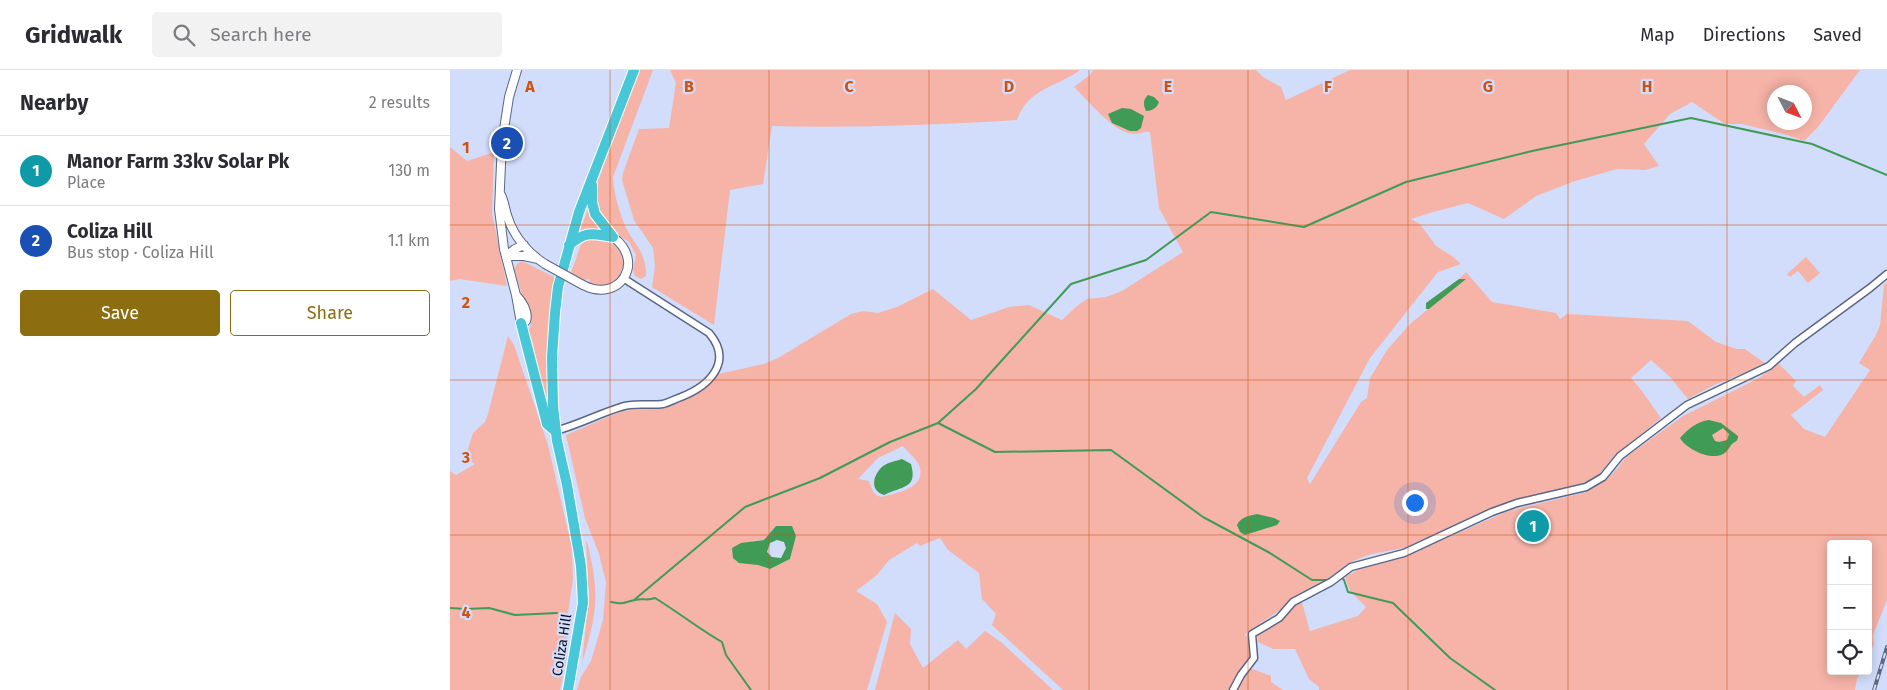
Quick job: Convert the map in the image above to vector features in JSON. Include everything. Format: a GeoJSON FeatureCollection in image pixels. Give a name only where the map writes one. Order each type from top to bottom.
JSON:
{"type":"FeatureCollection","features":[{"type":"Feature","properties":{"kind":"highway"},"geometry":{"type":"LineString","coordinates":[[555,431],[552,380],[553,336],[558,287],[579,212],[634,70]]}},
{"type":"Feature","properties":{"kind":"highway"},"geometry":{"type":"LineString","coordinates":[[592,179],[593,209],[613,237]]}},
{"type":"Feature","properties":{"kind":"highway"},"geometry":{"type":"LineString","coordinates":[[569,245],[579,236],[589,233],[613,237]]}},
{"type":"Feature","properties":{"kind":"highway"},"geometry":{"type":"LineString","coordinates":[[521,323],[545,416],[548,424],[555,431]]}},
{"type":"Feature","properties":{"kind":"highway","name":"Coliza Hill"},"geometry":{"type":"LineString","coordinates":[[555,431],[581,566],[583,603],[568,690]]}},
{"type":"Feature","properties":{"kind":"street"},"geometry":{"type":"LineString","coordinates":[[517,70],[509,97],[502,142],[500,162],[500,223],[516,294],[528,315],[526,321],[521,323]]}},
{"type":"Feature","properties":{"kind":"street"},"geometry":{"type":"LineString","coordinates":[[500,194],[512,228],[526,247],[545,264],[582,285],[604,291],[616,285],[623,278],[628,267],[628,256],[624,246],[613,237]]}},
{"type":"Feature","properties":{"kind":"street"},"geometry":{"type":"LineString","coordinates":[[506,256],[515,249],[526,247]]}},
{"type":"Feature","properties":{"kind":"street"},"geometry":{"type":"LineString","coordinates":[[524,256],[526,247]]}},
{"type":"Feature","properties":{"kind":"street"},"geometry":{"type":"LineString","coordinates":[[506,256],[524,256],[538,259]]}},
{"type":"Feature","properties":{"kind":"street"},"geometry":{"type":"LineString","coordinates":[[1233,690],[1241,675],[1254,658],[1252,634],[1279,618],[1293,602],[1351,568],[1404,553],[1492,512],[1517,503],[1586,487],[1603,477],[1620,456],[1687,405],[1769,366],[1795,343],[1887,274]]}},
{"type":"Feature","properties":{"kind":"street"},"geometry":{"type":"LineString","coordinates":[[555,431],[572,427],[622,406],[670,402],[704,385],[716,371],[718,350],[709,333],[623,278]]}},
{"type":"Feature","properties":{"kind":"shaded area"},"geometry":{"type":"Polygon","coordinates":[[[639,70],[653,70],[613,177],[615,195],[622,217],[644,259],[646,276],[641,279],[635,276],[633,270],[636,255],[629,242],[615,233],[600,219],[594,192],[639,70]]]}},
{"type":"Feature","properties":{"kind":"shaded area"},"geometry":{"type":"Polygon","coordinates":[[[670,70],[1080,70],[1036,94],[1022,109],[1017,120],[894,126],[772,126],[763,184],[730,190],[714,325],[652,287],[655,266],[653,248],[634,220],[622,180],[639,129],[669,128],[676,83],[670,70]]]}},
{"type":"Feature","properties":{"kind":"shaded area"},"geometry":{"type":"Polygon","coordinates":[[[1093,70],[1256,70],[1263,77],[1281,87],[1286,100],[1350,70],[1860,70],[1818,127],[1804,141],[1742,124],[1725,124],[1692,102],[1670,114],[1644,144],[1659,166],[1645,170],[1617,169],[1575,181],[1536,196],[1504,219],[1468,203],[1411,219],[1420,224],[1436,246],[1461,264],[1438,272],[1370,358],[1307,478],[1310,484],[1361,402],[1367,398],[1370,378],[1387,350],[1410,324],[1465,279],[1459,279],[1466,272],[1492,302],[1556,313],[1560,319],[1567,314],[1688,321],[1716,342],[1737,349],[1745,349],[1766,364],[1714,385],[1688,399],[1670,377],[1651,360],[1631,378],[1661,418],[1615,455],[1596,478],[1517,500],[1485,511],[1404,548],[1372,554],[1355,560],[1317,587],[1295,597],[1280,610],[1245,634],[1248,638],[1252,656],[1239,673],[1230,690],[1063,690],[992,625],[996,614],[982,599],[979,573],[948,550],[940,538],[920,546],[917,543],[889,560],[876,576],[856,591],[877,604],[887,622],[867,690],[577,690],[581,677],[591,661],[603,620],[606,582],[599,554],[585,518],[566,435],[622,411],[664,407],[685,400],[703,388],[718,374],[764,364],[778,358],[851,314],[863,311],[878,313],[897,307],[933,289],[971,320],[1009,307],[1029,305],[1062,320],[1087,299],[1106,297],[1122,291],[1183,252],[1159,208],[1150,132],[1127,133],[1110,123],[1074,87],[1090,75],[1093,70]],[[903,446],[878,458],[858,479],[869,481],[873,492],[882,497],[902,491],[915,484],[921,473],[919,465],[903,446]],[[776,526],[764,540],[752,541],[758,565],[770,569],[790,559],[796,536],[776,526]]]}},
{"type":"Feature","properties":{"kind":"shaded area"},"geometry":{"type":"Polygon","coordinates":[[[1148,95],[1154,97],[1159,102],[1154,109],[1146,111],[1144,102],[1148,95]]]}},
{"type":"Feature","properties":{"kind":"shaded area"},"geometry":{"type":"Polygon","coordinates":[[[1122,108],[1131,109],[1144,116],[1141,128],[1137,131],[1130,131],[1112,123],[1108,114],[1122,108]]]}},
{"type":"Feature","properties":{"kind":"shaded area"},"geometry":{"type":"Polygon","coordinates":[[[450,147],[467,161],[494,152],[492,213],[507,286],[459,279],[450,281],[450,147]]]}},
{"type":"Feature","properties":{"kind":"shaded area"},"geometry":{"type":"Polygon","coordinates":[[[588,209],[590,211],[607,234],[580,231],[588,209]]]}},
{"type":"Feature","properties":{"kind":"shaded area"},"geometry":{"type":"Polygon","coordinates":[[[590,239],[617,247],[625,261],[621,276],[608,286],[589,285],[590,279],[583,280],[571,273],[581,244],[590,239]]]}},
{"type":"Feature","properties":{"kind":"shaded area"},"geometry":{"type":"Polygon","coordinates":[[[1806,257],[1820,273],[1808,283],[1798,271],[1790,277],[1787,274],[1806,257]]]}},
{"type":"Feature","properties":{"kind":"shaded area"},"geometry":{"type":"Polygon","coordinates":[[[522,261],[556,278],[549,348],[549,417],[532,339],[528,336],[528,330],[531,326],[530,320],[514,269],[522,261]]]}},
{"type":"Feature","properties":{"kind":"shaded area"},"geometry":{"type":"Polygon","coordinates":[[[1459,279],[1466,279],[1429,309],[1426,309],[1426,303],[1459,279]]]}},
{"type":"Feature","properties":{"kind":"shaded area"},"geometry":{"type":"Polygon","coordinates":[[[1887,282],[1887,600],[1873,635],[1874,645],[1872,649],[1872,540],[1827,540],[1827,675],[1859,675],[1855,690],[1319,690],[1319,687],[1309,679],[1295,649],[1273,649],[1258,642],[1257,635],[1301,599],[1310,631],[1358,616],[1366,607],[1350,591],[1345,577],[1365,566],[1404,557],[1508,511],[1587,492],[1602,483],[1617,469],[1626,457],[1683,416],[1759,378],[1778,363],[1796,381],[1793,386],[1804,397],[1820,385],[1823,390],[1791,415],[1804,429],[1825,437],[1870,370],[1859,363],[1880,325],[1884,285],[1887,282]]]}},
{"type":"Feature","properties":{"kind":"shaded area"},"geometry":{"type":"Polygon","coordinates":[[[508,336],[514,345],[548,445],[572,548],[573,579],[567,620],[566,662],[560,690],[450,690],[450,471],[456,475],[475,464],[465,458],[473,433],[485,422],[488,414],[508,336]]]}},
{"type":"Feature","properties":{"kind":"shaded area"},"geometry":{"type":"Polygon","coordinates":[[[1709,420],[1721,423],[1738,436],[1737,440],[1727,451],[1718,456],[1699,453],[1680,438],[1693,426],[1709,420]],[[1723,428],[1712,435],[1715,441],[1719,442],[1727,440],[1729,434],[1723,428]]]}},
{"type":"Feature","properties":{"kind":"shaded area"},"geometry":{"type":"Polygon","coordinates":[[[902,459],[911,464],[913,472],[910,482],[907,486],[884,495],[879,493],[874,486],[877,474],[883,466],[902,459]]]}},
{"type":"Feature","properties":{"kind":"shaded area"},"geometry":{"type":"Polygon","coordinates":[[[1257,514],[1280,521],[1277,525],[1245,535],[1240,532],[1237,525],[1241,520],[1257,514]]]}},
{"type":"Feature","properties":{"kind":"shaded area"},"geometry":{"type":"Polygon","coordinates":[[[776,526],[792,526],[796,536],[790,559],[770,569],[758,565],[739,563],[733,558],[732,548],[741,543],[764,540],[776,526]],[[777,540],[770,543],[767,552],[772,557],[781,558],[786,548],[784,542],[777,540]]]}},
{"type":"Feature","properties":{"kind":"shaded area"},"geometry":{"type":"Polygon","coordinates":[[[586,540],[593,570],[595,602],[592,625],[582,661],[589,598],[586,540]]]}},
{"type":"Feature","properties":{"kind":"shaded area"},"geometry":{"type":"Polygon","coordinates":[[[895,613],[911,629],[910,644],[923,668],[958,640],[966,649],[985,631],[1001,642],[1053,690],[875,690],[895,613]]]}},
{"type":"Feature","properties":{"kind":"shaded area"},"geometry":{"type":"Polygon","coordinates":[[[1250,668],[1271,676],[1271,682],[1283,690],[1236,690],[1241,679],[1250,668]]]}},
{"type":"Feature","properties":{"kind":"waterway"},"geometry":{"type":"LineString","coordinates":[[938,423],[976,389],[1071,284],[1146,260],[1211,212],[1304,227],[1406,182],[1532,151],[1691,118],[1812,144],[1887,175]]}},
{"type":"Feature","properties":{"kind":"waterway"},"geometry":{"type":"LineString","coordinates":[[634,600],[745,507],[820,478],[890,442],[938,423],[995,452],[1111,450],[1203,517],[1270,553],[1312,580],[1330,580]]}},
{"type":"Feature","properties":{"kind":"waterway"},"geometry":{"type":"LineString","coordinates":[[1341,577],[1348,592],[1393,603],[1450,658],[1495,690]]}},
{"type":"Feature","properties":{"kind":"waterway"},"geometry":{"type":"LineString","coordinates":[[611,602],[622,603],[638,599],[655,598],[722,642],[726,655],[751,690]]}},
{"type":"Feature","properties":{"kind":"waterway"},"geometry":{"type":"LineString","coordinates":[[450,608],[489,608],[515,615],[557,613]]}},
{"type":"Feature","properties":{"kind":"railway"},"geometry":{"type":"LineString","coordinates":[[1874,690],[1887,647]]}},
{"type":"Feature","properties":{"kind":"place","name":"Coliza Hill"},"geometry":{"type":"Point","coordinates":[507,143]}},
{"type":"Feature","properties":{"kind":"place","name":"Manor Farm 33kv Solar Pk"},"geometry":{"type":"Point","coordinates":[1533,526]}}]}
